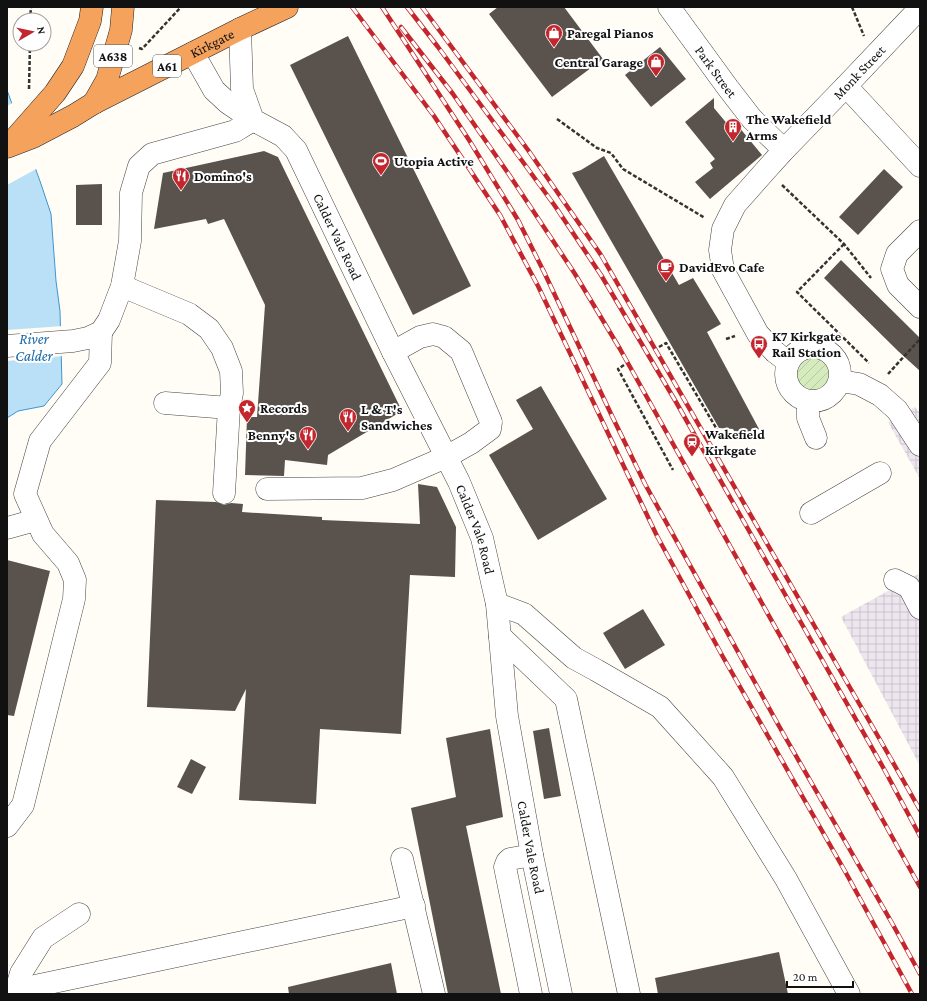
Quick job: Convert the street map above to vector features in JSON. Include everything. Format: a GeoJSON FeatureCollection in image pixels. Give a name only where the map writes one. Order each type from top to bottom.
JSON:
{"type":"FeatureCollection","features":[{"type":"Feature","properties":{"kind":"highway","name":"A638"},"geometry":{"type":"LineString","coordinates":[[30,130],[73,66],[90,21],[92,7]]}},
{"type":"Feature","properties":{"kind":"highway","name":"A638"},"geometry":{"type":"LineString","coordinates":[[94,103],[107,80],[121,30],[123,7]]}},
{"type":"Feature","properties":{"kind":"highway","name":"Kirkgate"},"geometry":{"type":"LineString","coordinates":[[94,103],[240,29],[287,7]]}},
{"type":"Feature","properties":{"kind":"highway","name":"A61"},"geometry":{"type":"LineString","coordinates":[[8,147],[30,130],[73,116],[94,103]]}},
{"type":"Feature","properties":{"kind":"street"},"geometry":{"type":"LineString","coordinates":[[82,42],[83,7]]}},
{"type":"Feature","properties":{"kind":"street","name":"Park Street"},"geometry":{"type":"LineString","coordinates":[[669,7],[752,119],[784,150]]}},
{"type":"Feature","properties":{"kind":"street","name":"Monk Street"},"geometry":{"type":"LineString","coordinates":[[788,362],[775,352],[758,334],[723,270],[720,250],[723,229],[735,205],[766,170],[920,8]]}},
{"type":"Feature","properties":{"kind":"street"},"geometry":{"type":"LineString","coordinates":[[7,346],[73,341],[88,338],[101,332],[109,320],[122,286],[130,241],[131,193],[139,166],[152,154],[234,131],[253,120],[242,89],[240,29]]}},
{"type":"Feature","properties":{"kind":"street","name":"Calder Vale Road"},"geometry":{"type":"LineString","coordinates":[[193,53],[214,90],[228,103],[253,120],[283,136],[296,150],[393,352],[459,482],[482,538],[497,604],[507,716],[532,855],[561,994]]}},
{"type":"Feature","properties":{"kind":"street"},"geometry":{"type":"LineString","coordinates":[[846,86],[920,166]]}},
{"type":"Feature","properties":{"kind":"street"},"geometry":{"type":"LineString","coordinates":[[920,230],[897,254],[892,269],[898,285],[920,307]]}},
{"type":"Feature","properties":{"kind":"street"},"geometry":{"type":"LineString","coordinates":[[122,286],[189,314],[209,329],[222,348],[231,371],[232,393],[229,408],[224,493]]}},
{"type":"Feature","properties":{"kind":"street"},"geometry":{"type":"LineString","coordinates":[[7,826],[23,804],[74,599],[75,580],[68,563],[42,534],[25,494],[40,441],[100,362],[101,332]]}},
{"type":"Feature","properties":{"kind":"street"},"geometry":{"type":"LineString","coordinates":[[267,489],[362,488],[394,480],[446,457],[471,443],[490,429],[491,422],[461,350],[444,337],[433,334],[420,337],[393,352]]}},
{"type":"Feature","properties":{"kind":"street"},"geometry":{"type":"LineString","coordinates":[[809,347],[818,347],[826,350],[838,363],[840,381],[837,388],[825,400],[808,402],[800,399],[793,394],[788,387],[786,379],[788,362],[793,355],[809,347]]}},
{"type":"Feature","properties":{"kind":"street"},"geometry":{"type":"LineString","coordinates":[[840,381],[859,384],[880,395],[897,410],[920,445]]}},
{"type":"Feature","properties":{"kind":"street"},"geometry":{"type":"LineString","coordinates":[[808,402],[808,418],[816,438]]}},
{"type":"Feature","properties":{"kind":"street"},"geometry":{"type":"LineString","coordinates":[[165,403],[229,408]]}},
{"type":"Feature","properties":{"kind":"street"},"geometry":{"type":"LineString","coordinates":[[812,513],[880,473]]}},
{"type":"Feature","properties":{"kind":"street"},"geometry":{"type":"LineString","coordinates":[[7,528],[36,520]]}},
{"type":"Feature","properties":{"kind":"street"},"geometry":{"type":"LineString","coordinates":[[895,580],[908,586],[920,608]]}},
{"type":"Feature","properties":{"kind":"street"},"geometry":{"type":"LineString","coordinates":[[497,604],[524,614],[574,658],[660,707],[723,777],[786,879],[849,994]]}},
{"type":"Feature","properties":{"kind":"street"},"geometry":{"type":"LineString","coordinates":[[500,636],[566,698],[629,994]]}},
{"type":"Feature","properties":{"kind":"street"},"geometry":{"type":"LineString","coordinates":[[531,994],[505,867],[510,859],[532,855]]}},
{"type":"Feature","properties":{"kind":"street"},"geometry":{"type":"LineString","coordinates":[[402,859],[434,994]]}},
{"type":"Feature","properties":{"kind":"street"},"geometry":{"type":"LineString","coordinates":[[15,992],[414,906]]}},
{"type":"Feature","properties":{"kind":"street"},"geometry":{"type":"LineString","coordinates":[[15,992],[21,974],[43,938],[79,914]]}},
{"type":"Feature","properties":{"kind":"path"},"geometry":{"type":"LineString","coordinates":[[852,7],[873,58]]}},
{"type":"Feature","properties":{"kind":"path"},"geometry":{"type":"LineString","coordinates":[[30,52],[30,130]]}},
{"type":"Feature","properties":{"kind":"path"},"geometry":{"type":"LineString","coordinates":[[557,119],[597,148],[611,153],[623,169],[723,229]]}},
{"type":"Feature","properties":{"kind":"path"},"geometry":{"type":"LineString","coordinates":[[766,170],[844,244],[875,284],[892,269]]}},
{"type":"Feature","properties":{"kind":"path"},"geometry":{"type":"LineString","coordinates":[[844,244],[797,292],[873,368]]}},
{"type":"Feature","properties":{"kind":"path"},"geometry":{"type":"LineString","coordinates":[[726,339],[754,328]]}},
{"type":"Feature","properties":{"kind":"path"},"geometry":{"type":"LineString","coordinates":[[884,378],[920,339]]}},
{"type":"Feature","properties":{"kind":"path"},"geometry":{"type":"LineString","coordinates":[[658,347],[666,343],[722,438]]}},
{"type":"Feature","properties":{"kind":"path"},"geometry":{"type":"LineString","coordinates":[[624,366],[618,369],[672,470]]}},
{"type":"Feature","properties":{"kind":"shaded area"},"geometry":{"type":"Polygon","coordinates":[[[915,407],[920,413],[920,479],[888,422],[915,407]]]}},
{"type":"Feature","properties":{"kind":"shaded area"},"geometry":{"type":"Polygon","coordinates":[[[920,573],[920,766],[841,617],[920,573]]]}},
{"type":"Feature","properties":{"kind":"green space"},"geometry":{"type":"Polygon","coordinates":[[[812,356],[824,361],[829,373],[824,385],[812,390],[800,385],[795,373],[800,361],[812,356]]]}},
{"type":"Feature","properties":{"kind":"water","name":"River Calder"},"geometry":{"type":"Polygon","coordinates":[[[7,90],[51,214],[56,281],[60,311],[62,384],[44,406],[18,411],[7,418],[7,90]]]}},
{"type":"Feature","properties":{"kind":"pier"},"geometry":{"type":"Polygon","coordinates":[[[14,102],[38,168],[7,185],[7,106],[14,102]]]}},
{"type":"Feature","properties":{"kind":"pier"},"geometry":{"type":"Polygon","coordinates":[[[63,326],[63,356],[7,361],[7,330],[63,326]]]}},
{"type":"Feature","properties":{"kind":"building"},"geometry":{"type":"Polygon","coordinates":[[[498,7],[564,7],[603,59],[552,97],[489,14],[498,7]]]}},
{"type":"Feature","properties":{"kind":"building","name":"Utopia Active"},"geometry":{"type":"Polygon","coordinates":[[[348,36],[471,286],[413,315],[290,65],[348,36]]]}},
{"type":"Feature","properties":{"kind":"building","name":"Central Garage"},"geometry":{"type":"Polygon","coordinates":[[[660,47],[686,79],[651,107],[625,75],[660,47]]]}},
{"type":"Feature","properties":{"kind":"building","name":"The Wakefield Arms"},"geometry":{"type":"Polygon","coordinates":[[[714,98],[714,108],[729,126],[734,121],[762,155],[710,199],[695,182],[713,168],[710,163],[715,159],[685,122],[714,98]]]}},
{"type":"Feature","properties":{"kind":"building"},"geometry":{"type":"Polygon","coordinates":[[[264,151],[278,157],[402,411],[328,455],[327,465],[285,460],[284,476],[245,475],[247,417],[257,417],[265,305],[224,219],[208,224],[206,219],[154,229],[163,173],[264,151]]]}},
{"type":"Feature","properties":{"kind":"building","name":"Wakefield Kirkgate"},"geometry":{"type":"Polygon","coordinates":[[[604,156],[679,285],[693,278],[721,324],[707,332],[759,429],[740,441],[733,429],[719,428],[572,173],[581,170],[604,156]]]}},
{"type":"Feature","properties":{"kind":"building"},"geometry":{"type":"Polygon","coordinates":[[[884,169],[903,187],[858,235],[839,217],[884,169]]]}},
{"type":"Feature","properties":{"kind":"building"},"geometry":{"type":"Polygon","coordinates":[[[102,184],[102,225],[76,225],[76,185],[102,184]]]}},
{"type":"Feature","properties":{"kind":"building"},"geometry":{"type":"Polygon","coordinates":[[[841,260],[920,338],[920,371],[824,278],[841,260]]]}},
{"type":"Feature","properties":{"kind":"building"},"geometry":{"type":"Polygon","coordinates":[[[541,386],[607,499],[538,540],[489,455],[533,429],[516,400],[541,386]]]}},
{"type":"Feature","properties":{"kind":"building"},"geometry":{"type":"Polygon","coordinates":[[[418,484],[437,487],[456,527],[455,577],[410,575],[401,734],[320,729],[316,804],[239,800],[246,689],[235,711],[147,707],[156,500],[216,502],[224,505],[231,503],[243,504],[242,512],[322,517],[322,520],[420,524],[418,484]]]}},
{"type":"Feature","properties":{"kind":"building"},"geometry":{"type":"Polygon","coordinates":[[[7,560],[50,571],[14,716],[7,715],[7,560]]]}},
{"type":"Feature","properties":{"kind":"building"},"geometry":{"type":"Polygon","coordinates":[[[643,609],[665,645],[625,669],[603,633],[643,609]]]}},
{"type":"Feature","properties":{"kind":"building"},"geometry":{"type":"Polygon","coordinates":[[[549,728],[561,796],[544,799],[533,731],[549,728]]]}},
{"type":"Feature","properties":{"kind":"building"},"geometry":{"type":"Polygon","coordinates":[[[490,729],[503,817],[466,826],[501,994],[448,994],[411,808],[456,797],[446,738],[490,729]]]}},
{"type":"Feature","properties":{"kind":"building"},"geometry":{"type":"Polygon","coordinates":[[[191,759],[206,767],[192,794],[177,787],[191,759]]]}},
{"type":"Feature","properties":{"kind":"building"},"geometry":{"type":"Polygon","coordinates":[[[779,952],[788,994],[658,994],[655,978],[779,952]]]}},
{"type":"Feature","properties":{"kind":"building"},"geometry":{"type":"Polygon","coordinates":[[[391,963],[397,994],[289,994],[288,987],[391,963]]]}},
{"type":"Feature","properties":{"kind":"railway"},"geometry":{"type":"LineString","coordinates":[[352,7],[434,116],[500,215],[538,286],[657,536],[912,994]]}},
{"type":"Feature","properties":{"kind":"railway"},"geometry":{"type":"LineString","coordinates":[[382,7],[469,140],[518,220],[645,484],[784,735],[920,974]]}},
{"type":"Feature","properties":{"kind":"railway"},"geometry":{"type":"LineString","coordinates":[[407,7],[555,206],[601,275],[676,402],[884,769],[920,836]]}},
{"type":"Feature","properties":{"kind":"railway"},"geometry":{"type":"LineString","coordinates":[[422,7],[528,150],[601,255],[920,810]]}},
{"type":"Feature","properties":{"kind":"railway"},"geometry":{"type":"LineString","coordinates":[[401,27],[453,94],[508,173],[575,274],[620,349],[920,887]]}},
{"type":"Feature","properties":{"kind":"place","name":"Paregal Pianos"},"geometry":{"type":"Point","coordinates":[554,48]}},
{"type":"Feature","properties":{"kind":"place","name":"Central Garage"},"geometry":{"type":"Point","coordinates":[656,77]}},
{"type":"Feature","properties":{"kind":"place","name":"The Wakefield Arms"},"geometry":{"type":"Point","coordinates":[733,142]}},
{"type":"Feature","properties":{"kind":"place","name":"Utopia Active"},"geometry":{"type":"Point","coordinates":[381,176]}},
{"type":"Feature","properties":{"kind":"place","name":"Domino's"},"geometry":{"type":"Point","coordinates":[181,191]}},
{"type":"Feature","properties":{"kind":"place","name":"DavidEvo Cafe"},"geometry":{"type":"Point","coordinates":[666,282]}},
{"type":"Feature","properties":{"kind":"place","name":"K7 Kirkgate Rail Station"},"geometry":{"type":"Point","coordinates":[759,359]}},
{"type":"Feature","properties":{"kind":"place","name":"Records"},"geometry":{"type":"Point","coordinates":[247,423]}},
{"type":"Feature","properties":{"kind":"place","name":"L & T's Sandwiches"},"geometry":{"type":"Point","coordinates":[348,432]}},
{"type":"Feature","properties":{"kind":"place","name":"Benny's"},"geometry":{"type":"Point","coordinates":[308,450]}},
{"type":"Feature","properties":{"kind":"place","name":"Wakefield Kirkgate"},"geometry":{"type":"Point","coordinates":[692,457]}}]}
